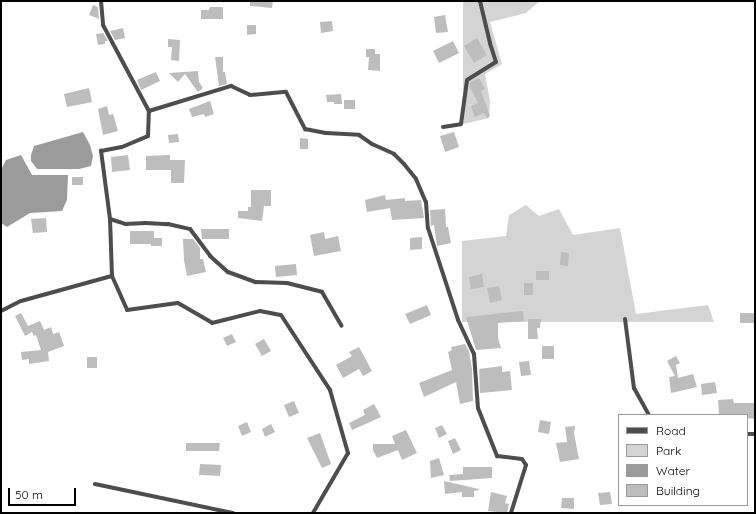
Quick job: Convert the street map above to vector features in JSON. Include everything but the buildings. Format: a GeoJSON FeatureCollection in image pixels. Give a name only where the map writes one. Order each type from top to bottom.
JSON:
{"type":"FeatureCollection","features":[{"type":"Feature","properties":{"kind":"street"},"geometry":{"type":"LineString","coordinates":[[101,1],[103,25],[149,111],[148,136],[122,147],[101,151],[110,218],[112,276],[127,310],[178,303],[212,323],[260,311],[281,315],[330,390],[348,453],[313,513]]}},
{"type":"Feature","properties":{"kind":"street"},"geometry":{"type":"LineString","coordinates":[[443,127],[461,124],[467,80],[496,62],[480,1]]}},
{"type":"Feature","properties":{"kind":"street"},"geometry":{"type":"LineString","coordinates":[[149,111],[232,86],[250,95],[286,92],[305,129],[326,133],[359,135],[372,144],[394,154],[404,164],[416,179],[426,202],[428,228],[458,320],[474,354],[478,408],[497,456],[522,459],[526,465],[511,513]]}},
{"type":"Feature","properties":{"kind":"street"},"geometry":{"type":"LineString","coordinates":[[110,218],[125,224],[168,224],[190,229],[210,256],[228,272],[256,282],[287,283],[322,292],[342,326]]}},
{"type":"Feature","properties":{"kind":"street"},"geometry":{"type":"LineString","coordinates":[[1,311],[21,301],[112,276]]}},
{"type":"Feature","properties":{"kind":"street"},"geometry":{"type":"LineString","coordinates":[[625,319],[634,388],[648,414]]}},
{"type":"Feature","properties":{"kind":"street"},"geometry":{"type":"LineString","coordinates":[[95,484],[233,513]]}},
{"type":"Feature","properties":{"kind":"green space"},"geometry":{"type":"Polygon","coordinates":[[[463,1],[540,1],[526,13],[490,22],[502,64],[485,74],[490,101],[489,118],[463,124],[463,1]]]}},
{"type":"Feature","properties":{"kind":"green space"},"geometry":{"type":"Polygon","coordinates":[[[526,205],[539,216],[559,209],[573,235],[620,228],[636,314],[708,305],[714,322],[462,322],[462,241],[506,236],[509,215],[526,205]]]}},
{"type":"Feature","properties":{"kind":"water"},"geometry":{"type":"Polygon","coordinates":[[[83,132],[90,145],[93,156],[91,166],[79,169],[37,169],[31,161],[34,146],[83,132]]]}},
{"type":"Feature","properties":{"kind":"water"},"geometry":{"type":"Polygon","coordinates":[[[21,155],[32,175],[68,175],[67,200],[62,211],[30,213],[7,227],[1,223],[1,170],[6,160],[21,155]]]}}]}
